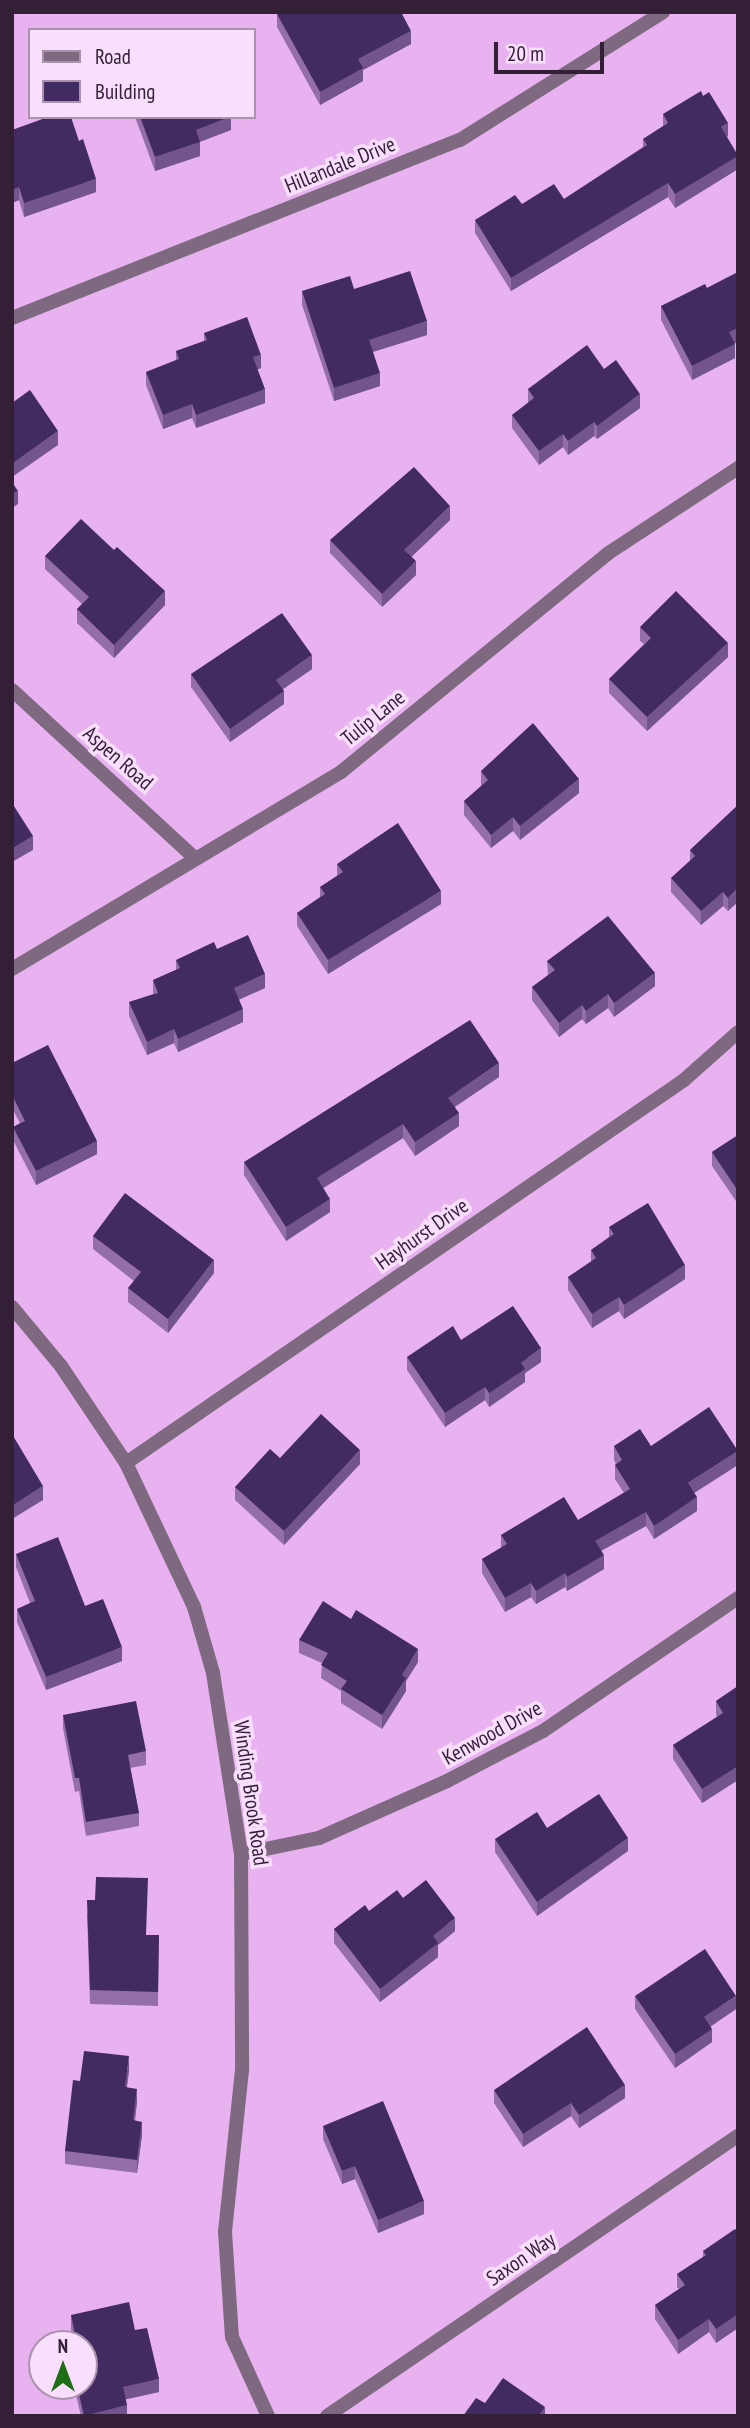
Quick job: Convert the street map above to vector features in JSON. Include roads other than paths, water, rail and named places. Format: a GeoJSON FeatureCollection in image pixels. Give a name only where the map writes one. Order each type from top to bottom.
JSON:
{"type":"FeatureCollection","features":[{"type":"Feature","properties":{"kind":"street","name":"Hillandale Drive"},"geometry":{"type":"LineString","coordinates":[[12,318],[460,140],[663,12]]}},
{"type":"Feature","properties":{"kind":"street","name":"Tulip Lane"},"geometry":{"type":"LineString","coordinates":[[12,969],[341,772],[607,554],[738,468]]}},
{"type":"Feature","properties":{"kind":"street","name":"Aspen Road"},"geometry":{"type":"LineString","coordinates":[[12,690],[195,858]]}},
{"type":"Feature","properties":{"kind":"street","name":"Hayhurst Drive"},"geometry":{"type":"LineString","coordinates":[[126,1463],[684,1080],[738,1032]]}},
{"type":"Feature","properties":{"kind":"street","name":"Winding Brook Road"},"geometry":{"type":"LineString","coordinates":[[12,1307],[61,1366],[126,1463],[194,1607],[213,1673],[242,1854],[242,2070],[225,2232],[232,2337],[268,2416]]}},
{"type":"Feature","properties":{"kind":"street","name":"Kenwood Drive"},"geometry":{"type":"LineString","coordinates":[[242,1854],[319,1838],[447,1782],[543,1731],[738,1598]]}},
{"type":"Feature","properties":{"kind":"street","name":"Saxon Way"},"geometry":{"type":"LineString","coordinates":[[327,2416],[738,2136]]}}]}
